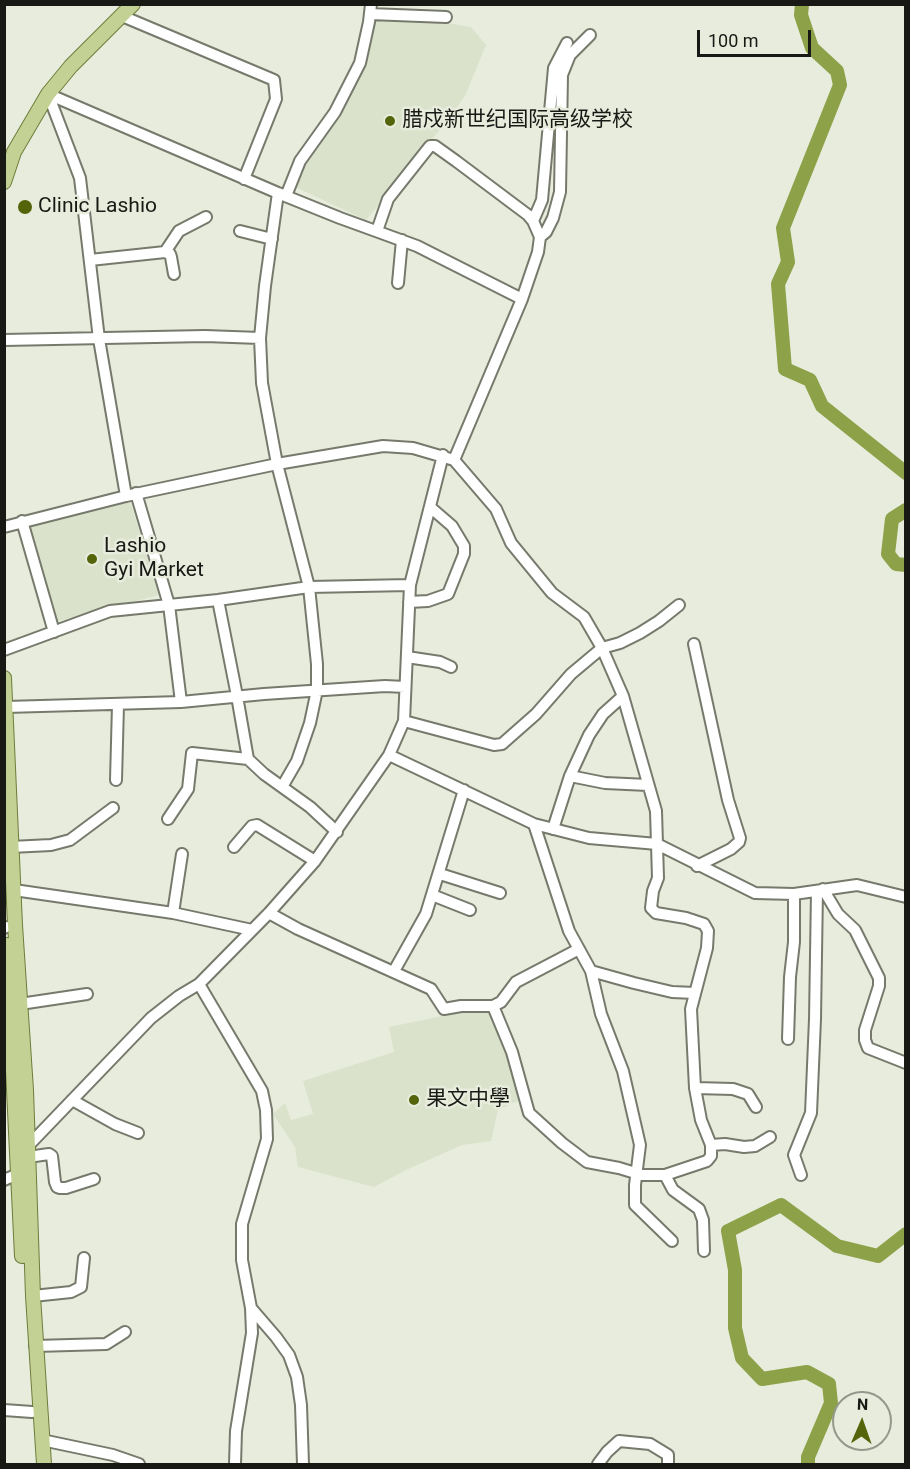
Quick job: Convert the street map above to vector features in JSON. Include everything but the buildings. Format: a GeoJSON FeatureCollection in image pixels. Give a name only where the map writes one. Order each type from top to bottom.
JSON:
{"type":"FeatureCollection","features":[{"type":"Feature","properties":{"kind":"main road"},"geometry":{"type":"LineString","coordinates":[[4,182],[9,150],[48,94],[71,66],[133,4]]}},
{"type":"Feature","properties":{"kind":"main road"},"geometry":{"type":"LineString","coordinates":[[4,678],[11,847],[5,928],[28,1152],[35,1346],[44,1464]]}},
{"type":"Feature","properties":{"kind":"main road"},"geometry":{"type":"LineString","coordinates":[[9,890],[12,1006],[9,1094],[18,1174],[37,1464]]}},
{"type":"Feature","properties":{"kind":"street"},"geometry":{"type":"LineString","coordinates":[[282,787],[297,760],[310,723],[317,690],[317,664],[309,587],[277,464],[262,383],[260,338],[272,239],[282,195],[300,161],[335,112],[360,63],[370,9],[446,17]]}},
{"type":"Feature","properties":{"kind":"street"},"geometry":{"type":"LineString","coordinates":[[122,16],[274,80],[276,99],[244,179]]}},
{"type":"Feature","properties":{"kind":"street"},"geometry":{"type":"LineString","coordinates":[[540,237],[546,232],[553,218],[560,192],[562,75],[570,55],[590,35]]}},
{"type":"Feature","properties":{"kind":"street"},"geometry":{"type":"LineString","coordinates":[[533,221],[542,200],[554,68],[567,43]]}},
{"type":"Feature","properties":{"kind":"street"},"geometry":{"type":"LineString","coordinates":[[48,94],[282,195],[417,246],[522,299]]}},
{"type":"Feature","properties":{"kind":"street"},"geometry":{"type":"LineString","coordinates":[[48,94],[80,178],[99,339],[131,495],[169,605],[181,702]]}},
{"type":"Feature","properties":{"kind":"street"},"geometry":{"type":"LineString","coordinates":[[377,231],[387,199],[430,146],[435,146],[533,221],[540,237],[538,252],[522,299],[454,460]]}},
{"type":"Feature","properties":{"kind":"street"},"geometry":{"type":"LineString","coordinates":[[165,252],[179,231],[206,217]]}},
{"type":"Feature","properties":{"kind":"street"},"geometry":{"type":"LineString","coordinates":[[240,231],[272,239]]}},
{"type":"Feature","properties":{"kind":"street"},"geometry":{"type":"LineString","coordinates":[[398,283],[402,240]]}},
{"type":"Feature","properties":{"kind":"street"},"geometry":{"type":"LineString","coordinates":[[90,260],[165,252],[170,254],[174,274]]}},
{"type":"Feature","properties":{"kind":"street"},"geometry":{"type":"LineString","coordinates":[[4,340],[205,336],[260,338]]}},
{"type":"Feature","properties":{"kind":"street"},"geometry":{"type":"LineString","coordinates":[[4,527],[131,495],[277,464],[383,446],[413,448],[442,455],[454,460],[462,467],[496,509],[510,543],[552,593],[584,617],[602,648],[623,696],[656,811],[658,878],[653,891],[651,908],[656,913],[686,918],[704,924],[708,931],[703,969],[694,993],[692,1009],[695,1088],[701,1120],[711,1145],[711,1156],[707,1161],[665,1175],[637,1174],[587,1162],[562,1143],[530,1113],[512,1052],[493,1006]]}},
{"type":"Feature","properties":{"kind":"street"},"geometry":{"type":"LineString","coordinates":[[28,1152],[72,1100],[151,1018],[199,984],[269,913],[315,861],[389,755],[404,721],[410,585],[442,455]]}},
{"type":"Feature","properties":{"kind":"street"},"geometry":{"type":"LineString","coordinates":[[409,602],[428,601],[448,594],[464,554],[465,546],[452,526],[430,507]]}},
{"type":"Feature","properties":{"kind":"street"},"geometry":{"type":"LineString","coordinates":[[22,521],[54,632]]}},
{"type":"Feature","properties":{"kind":"street"},"geometry":{"type":"LineString","coordinates":[[4,650],[110,611],[218,600],[309,587],[410,585]]}},
{"type":"Feature","properties":{"kind":"street"},"geometry":{"type":"LineString","coordinates":[[218,600],[248,759]]}},
{"type":"Feature","properties":{"kind":"street"},"geometry":{"type":"LineString","coordinates":[[404,721],[485,743],[501,744],[536,714],[571,674],[602,648],[620,643],[640,633],[680,605]]}},
{"type":"Feature","properties":{"kind":"street"},"geometry":{"type":"LineString","coordinates":[[694,644],[728,800],[740,838],[731,849],[697,866]]}},
{"type":"Feature","properties":{"kind":"street"},"geometry":{"type":"LineString","coordinates":[[407,657],[440,662],[451,667]]}},
{"type":"Feature","properties":{"kind":"street"},"geometry":{"type":"LineString","coordinates":[[6,707],[181,702],[317,690],[405,687]]}},
{"type":"Feature","properties":{"kind":"street"},"geometry":{"type":"LineString","coordinates":[[553,829],[570,776],[589,735],[603,714],[623,696]]}},
{"type":"Feature","properties":{"kind":"street"},"geometry":{"type":"LineString","coordinates":[[116,780],[118,705]]}},
{"type":"Feature","properties":{"kind":"street"},"geometry":{"type":"LineString","coordinates":[[168,819],[188,789],[192,753],[248,759],[310,807],[337,832]]}},
{"type":"Feature","properties":{"kind":"street"},"geometry":{"type":"LineString","coordinates":[[389,755],[534,824],[589,838],[657,844],[755,894],[794,894],[857,885],[906,897]]}},
{"type":"Feature","properties":{"kind":"street"},"geometry":{"type":"LineString","coordinates":[[570,776],[605,783],[648,785]]}},
{"type":"Feature","properties":{"kind":"street"},"geometry":{"type":"LineString","coordinates":[[394,971],[426,914],[464,790]]}},
{"type":"Feature","properties":{"kind":"street"},"geometry":{"type":"LineString","coordinates":[[11,847],[51,845],[70,840],[112,808]]}},
{"type":"Feature","properties":{"kind":"street"},"geometry":{"type":"LineString","coordinates":[[534,824],[569,932],[591,971],[601,1014],[623,1071],[640,1145],[635,1205],[672,1240]]}},
{"type":"Feature","properties":{"kind":"street"},"geometry":{"type":"LineString","coordinates":[[234,847],[252,826],[257,825],[315,861]]}},
{"type":"Feature","properties":{"kind":"street"},"geometry":{"type":"LineString","coordinates":[[173,913],[182,854]]}},
{"type":"Feature","properties":{"kind":"street"},"geometry":{"type":"LineString","coordinates":[[440,874],[500,893]]}},
{"type":"Feature","properties":{"kind":"street"},"geometry":{"type":"LineString","coordinates":[[9,890],[173,913],[252,930]]}},
{"type":"Feature","properties":{"kind":"street"},"geometry":{"type":"LineString","coordinates":[[820,890],[838,914],[855,930],[879,978],[879,986],[865,1030],[868,1048],[906,1063]]}},
{"type":"Feature","properties":{"kind":"street"},"geometry":{"type":"LineString","coordinates":[[801,1175],[794,1155],[811,1113],[820,890]]}},
{"type":"Feature","properties":{"kind":"street"},"geometry":{"type":"LineString","coordinates":[[788,1039],[790,977],[794,942],[794,894]]}},
{"type":"Feature","properties":{"kind":"street"},"geometry":{"type":"LineString","coordinates":[[432,895],[470,910]]}},
{"type":"Feature","properties":{"kind":"street"},"geometry":{"type":"LineString","coordinates":[[269,913],[298,929],[431,989],[444,1009],[462,1006],[493,1006],[501,1002],[516,982],[579,950]]}},
{"type":"Feature","properties":{"kind":"street"},"geometry":{"type":"LineString","coordinates":[[591,971],[663,990],[694,993]]}},
{"type":"Feature","properties":{"kind":"street"},"geometry":{"type":"LineString","coordinates":[[199,984],[262,1091],[266,1110],[267,1139],[242,1224],[242,1260],[251,1308],[252,1333],[236,1431],[235,1464]]}},
{"type":"Feature","properties":{"kind":"street"},"geometry":{"type":"LineString","coordinates":[[12,1006],[87,994]]}},
{"type":"Feature","properties":{"kind":"street"},"geometry":{"type":"LineString","coordinates":[[695,1088],[733,1089],[748,1094],[756,1107]]}},
{"type":"Feature","properties":{"kind":"street"},"geometry":{"type":"LineString","coordinates":[[72,1100],[115,1124],[138,1133]]}},
{"type":"Feature","properties":{"kind":"street"},"geometry":{"type":"LineString","coordinates":[[711,1145],[725,1144],[744,1148],[755,1146],[770,1137]]}},
{"type":"Feature","properties":{"kind":"street"},"geometry":{"type":"LineString","coordinates":[[28,1152],[52,1156],[57,1187],[66,1188],[94,1179]]}},
{"type":"Feature","properties":{"kind":"street"},"geometry":{"type":"LineString","coordinates":[[4,1180],[18,1174]]}},
{"type":"Feature","properties":{"kind":"street"},"geometry":{"type":"LineString","coordinates":[[665,1175],[673,1190],[699,1209],[703,1220],[704,1251]]}},
{"type":"Feature","properties":{"kind":"street"},"geometry":{"type":"LineString","coordinates":[[33,1296],[71,1292],[81,1287],[84,1258]]}},
{"type":"Feature","properties":{"kind":"street"},"geometry":{"type":"LineString","coordinates":[[251,1308],[289,1356],[297,1377],[301,1405],[303,1464]]}},
{"type":"Feature","properties":{"kind":"street"},"geometry":{"type":"LineString","coordinates":[[35,1346],[106,1344],[125,1332]]}},
{"type":"Feature","properties":{"kind":"street"},"geometry":{"type":"LineString","coordinates":[[4,1410],[32,1412]]}},
{"type":"Feature","properties":{"kind":"street"},"geometry":{"type":"LineString","coordinates":[[42,1440],[113,1455],[139,1464]]}},
{"type":"Feature","properties":{"kind":"street"},"geometry":{"type":"LineString","coordinates":[[598,1464],[619,1441],[650,1444],[668,1455],[668,1464]]}},
{"type":"Feature","properties":{"kind":"shaded area","name":"腊戍新世纪国际高级学校"},"geometry":{"type":"Polygon","coordinates":[[[374,18],[471,27],[486,45],[465,96],[366,220],[293,186],[302,166],[340,111],[374,18]]]}},
{"type":"Feature","properties":{"kind":"shaded area","name":"Lashio Gyi Market"},"geometry":{"type":"Polygon","coordinates":[[[130,501],[159,595],[55,622],[26,523],[130,501]]]}},
{"type":"Feature","properties":{"kind":"shaded area","name":"果文中學"},"geometry":{"type":"Polygon","coordinates":[[[481,1008],[491,1014],[497,1024],[523,1098],[498,1110],[491,1141],[462,1145],[374,1187],[298,1167],[295,1147],[273,1114],[285,1103],[291,1120],[313,1114],[303,1081],[394,1052],[389,1027],[481,1008]]]}},
{"type":"Feature","properties":{"kind":"waterway"},"geometry":{"type":"LineString","coordinates":[[802,4],[801,15],[812,48],[837,71],[840,85],[783,228],[788,262],[778,284],[785,369],[810,380],[822,406],[906,473]]}},
{"type":"Feature","properties":{"kind":"waterway"},"geometry":{"type":"LineString","coordinates":[[906,510],[892,519],[888,554],[896,564],[906,565]]}},
{"type":"Feature","properties":{"kind":"waterway"},"geometry":{"type":"LineString","coordinates":[[808,1464],[808,1457],[831,1403],[829,1384],[807,1372],[762,1379],[742,1358],[735,1328],[735,1270],[728,1231],[781,1205],[837,1246],[878,1256],[906,1234]]}},
{"type":"Feature","properties":{"kind":"place","name":"腊戍新世纪国际高级学校"},"geometry":{"type":"Point","coordinates":[390,121]}},
{"type":"Feature","properties":{"kind":"place","name":"Clinic Lashio"},"geometry":{"type":"Point","coordinates":[25,207]}},
{"type":"Feature","properties":{"kind":"place","name":"Lashio Gyi Market"},"geometry":{"type":"Point","coordinates":[92,559]}},
{"type":"Feature","properties":{"kind":"place","name":"果文中學"},"geometry":{"type":"Point","coordinates":[414,1100]}}]}
